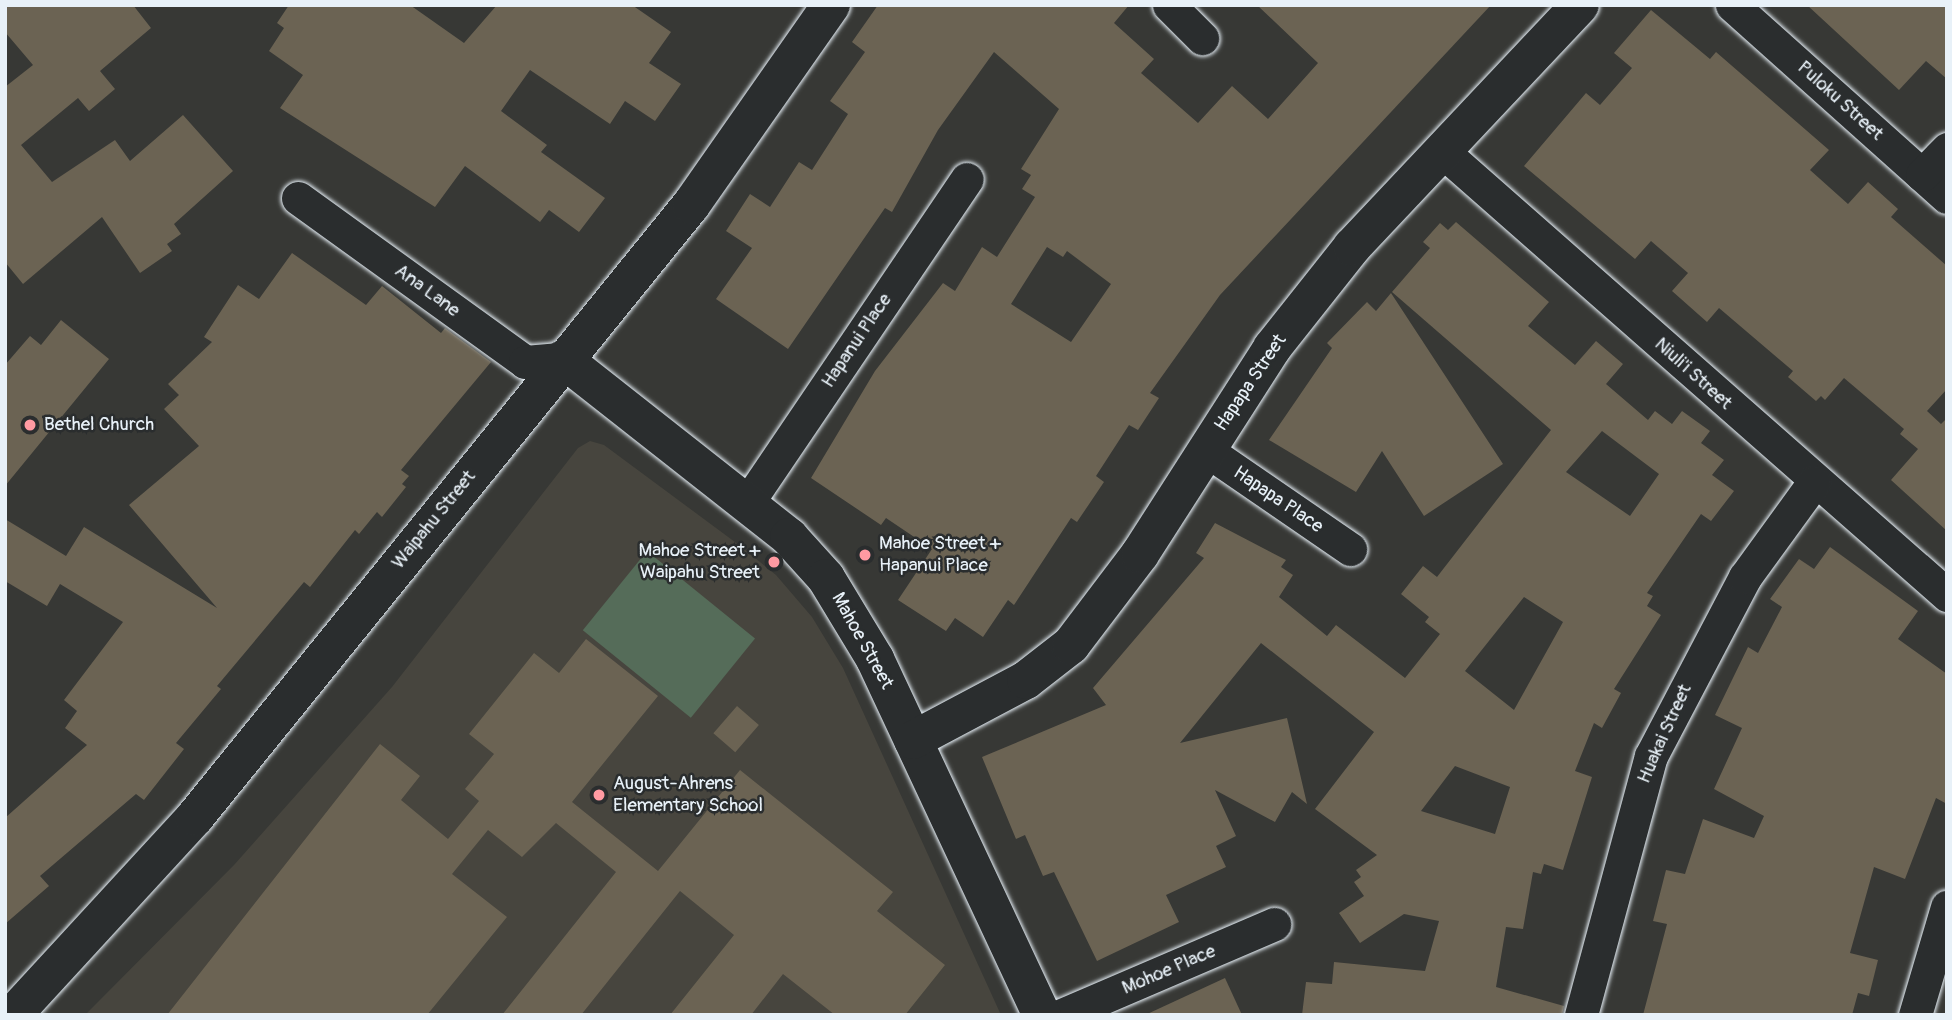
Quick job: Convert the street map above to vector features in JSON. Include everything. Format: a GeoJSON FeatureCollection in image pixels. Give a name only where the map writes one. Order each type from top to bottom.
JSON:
{"type":"FeatureCollection","features":[{"type":"Feature","properties":{"kind":"street","name":"Waipahu Street"},"geometry":{"type":"LineString","coordinates":[[13,1015],[195,817],[563,359],[691,205],[831,5]]}},
{"type":"Feature","properties":{"kind":"street"},"geometry":{"type":"LineString","coordinates":[[1169,5],[1202,38]]}},
{"type":"Feature","properties":{"kind":"street","name":"Hapapa Street"},"geometry":{"type":"LineString","coordinates":[[913,740],[1026,680],[1071,645],[1140,554],[1280,337],[1352,247],[1580,5]]}},
{"type":"Feature","properties":{"kind":"street","name":"Puloku Street"},"geometry":{"type":"LineString","coordinates":[[1732,5],[1947,197]]}},
{"type":"Feature","properties":{"kind":"street"},"geometry":{"type":"LineString","coordinates":[[1922,175],[1947,149]]}},
{"type":"Feature","properties":{"kind":"street","name":"Niuli'i Street"},"geometry":{"type":"LineString","coordinates":[[1441,150],[1814,482],[1947,595]]}},
{"type":"Feature","properties":{"kind":"street","name":"Hapanui Place"},"geometry":{"type":"LineString","coordinates":[[748,502],[967,179]]}},
{"type":"Feature","properties":{"kind":"street","name":"Ana Lane"},"geometry":{"type":"LineString","coordinates":[[298,198],[524,362],[563,359]]}},
{"type":"Feature","properties":{"kind":"street","name":"Mahoe Street"},"geometry":{"type":"LineString","coordinates":[[563,359],[748,502],[826,578],[853,616],[1042,1015]]}},
{"type":"Feature","properties":{"kind":"street","name":"Hapapa Place"},"geometry":{"type":"LineString","coordinates":[[1206,450],[1350,549]]}},
{"type":"Feature","properties":{"kind":"street","name":"Huakai Street"},"geometry":{"type":"LineString","coordinates":[[1581,1015],[1651,756],[1745,577],[1814,482]]}},
{"type":"Feature","properties":{"kind":"street"},"geometry":{"type":"LineString","coordinates":[[1915,1015],[1947,907]]}},
{"type":"Feature","properties":{"kind":"street","name":"Mohoe Place"},"geometry":{"type":"LineString","coordinates":[[1062,1015],[1275,924]]}},
{"type":"Feature","properties":{"kind":"shaded area","name":"August-Ahrens Elementary School"},"geometry":{"type":"Polygon","coordinates":[[[590,441],[604,445],[739,545],[776,575],[812,617],[843,668],[1001,1015],[85,1015],[234,865],[392,687],[578,448],[590,441]]]}},
{"type":"Feature","properties":{"kind":"green space"},"geometry":{"type":"Polygon","coordinates":[[[647,551],[755,638],[691,718],[583,630],[647,551]]]}},
{"type":"Feature","properties":{"kind":"building"},"geometry":{"type":"Polygon","coordinates":[[[5,5],[133,5],[151,28],[100,71],[115,89],[89,111],[78,98],[21,145],[52,182],[115,140],[130,161],[183,115],[233,171],[174,224],[181,234],[167,244],[172,251],[140,273],[102,217],[23,284],[5,262],[5,87],[33,65],[5,32],[5,5]]]}},
{"type":"Feature","properties":{"kind":"building"},"geometry":{"type":"Polygon","coordinates":[[[289,5],[410,5],[464,43],[497,5],[632,5],[671,32],[649,63],[681,84],[655,121],[625,101],[610,124],[530,70],[501,111],[547,145],[541,152],[605,198],[579,232],[549,210],[540,222],[465,166],[435,207],[280,108],[303,75],[269,51],[284,28],[277,23],[289,5]]]}},
{"type":"Feature","properties":{"kind":"building"},"geometry":{"type":"Polygon","coordinates":[[[878,5],[1129,5],[1114,23],[1154,59],[1141,73],[1198,123],[1232,86],[1268,119],[1318,63],[1257,5],[1491,5],[1220,295],[1150,393],[1159,398],[1138,430],[1129,425],[1096,476],[1104,482],[1077,522],[1071,518],[1014,605],[1008,600],[983,637],[955,618],[946,631],[898,600],[932,549],[886,518],[881,525],[811,478],[875,371],[943,283],[955,291],[982,247],[997,257],[1035,197],[1022,189],[1031,175],[1021,169],[1059,109],[994,52],[938,130],[892,212],[885,208],[788,349],[716,299],[752,248],[726,231],[750,194],[770,207],[799,162],[812,170],[848,114],[830,101],[865,52],[852,42],[878,5]],[[1047,247],[1011,304],[1071,342],[1111,284],[1067,251],[1063,257],[1047,247]]]}},
{"type":"Feature","properties":{"kind":"building"},"geometry":{"type":"Polygon","coordinates":[[[1807,5],[1947,5],[1947,79],[1926,61],[1899,90],[1807,5]]]}},
{"type":"Feature","properties":{"kind":"building"},"geometry":{"type":"Polygon","coordinates":[[[1651,10],[1710,59],[1716,52],[1829,150],[1810,170],[1848,204],[1868,182],[1898,209],[1891,217],[1947,266],[1947,389],[1927,411],[1941,424],[1947,418],[1947,531],[1891,480],[1918,449],[1900,434],[1904,429],[1844,378],[1825,400],[1821,396],[1816,401],[1788,377],[1793,371],[1719,308],[1707,322],[1672,291],[1688,273],[1651,241],[1635,259],[1524,166],[1586,93],[1600,105],[1632,68],[1614,53],[1651,10]]]}},
{"type":"Feature","properties":{"kind":"building"},"geometry":{"type":"Polygon","coordinates":[[[1456,222],[1549,302],[1528,326],[1575,365],[1596,341],[1623,364],[1606,384],[1648,420],[1655,411],[1672,424],[1682,411],[1710,431],[1701,443],[1724,460],[1712,475],[1734,491],[1711,521],[1701,514],[1647,593],[1653,596],[1647,606],[1661,615],[1614,689],[1621,693],[1602,728],[1594,723],[1575,771],[1592,777],[1563,870],[1544,864],[1541,874],[1533,872],[1523,929],[1506,927],[1496,987],[1564,1006],[1562,1015],[1302,1015],[1306,982],[1332,984],[1334,962],[1425,971],[1439,921],[1404,914],[1360,943],[1339,913],[1364,896],[1354,882],[1361,877],[1356,870],[1377,855],[1315,809],[1374,732],[1261,643],[1180,743],[1287,718],[1307,804],[1292,792],[1275,822],[1215,790],[1236,836],[1216,846],[1226,867],[1166,895],[1179,922],[1097,961],[1054,872],[1043,876],[1025,835],[1016,839],[982,757],[1106,705],[1093,688],[1204,558],[1196,553],[1215,523],[1286,560],[1281,567],[1293,575],[1279,597],[1327,636],[1336,625],[1405,678],[1440,634],[1425,622],[1429,617],[1401,594],[1423,566],[1437,577],[1551,430],[1392,292],[1430,248],[1423,242],[1440,223],[1448,230],[1456,222]],[[1602,431],[1566,472],[1630,516],[1659,474],[1602,431]],[[1524,597],[1465,671],[1514,710],[1563,622],[1524,597]],[[1455,766],[1421,811],[1495,834],[1510,787],[1455,766]]]}},
{"type":"Feature","properties":{"kind":"building"},"geometry":{"type":"Polygon","coordinates":[[[292,253],[366,305],[382,286],[441,333],[445,328],[491,362],[401,470],[409,476],[402,484],[406,487],[382,517],[377,512],[359,534],[355,530],[310,587],[304,582],[217,686],[221,689],[176,743],[184,749],[144,800],[136,794],[40,876],[49,886],[5,924],[5,818],[87,745],[65,728],[77,711],[64,700],[123,622],[60,584],[47,606],[5,581],[5,519],[66,556],[84,527],[217,608],[129,505],[199,446],[164,409],[179,395],[168,384],[212,342],[204,337],[238,285],[259,299],[292,253]]]}},
{"type":"Feature","properties":{"kind":"building"},"geometry":{"type":"Polygon","coordinates":[[[1391,293],[1503,464],[1424,516],[1382,451],[1356,492],[1269,440],[1332,348],[1327,343],[1367,302],[1376,311],[1391,293]]]}},
{"type":"Feature","properties":{"kind":"building","name":"Bethel Church"},"geometry":{"type":"Polygon","coordinates":[[[61,320],[109,359],[5,486],[5,365],[30,336],[41,345],[61,320]]]}},
{"type":"Feature","properties":{"kind":"building"},"geometry":{"type":"Polygon","coordinates":[[[1830,547],[1918,611],[1898,639],[1947,674],[1947,804],[1936,798],[1905,879],[1874,867],[1850,953],[1878,960],[1869,996],[1858,993],[1852,1015],[1643,1015],[1667,924],[1653,921],[1666,870],[1685,874],[1703,819],[1754,838],[1764,816],[1714,789],[1742,728],[1715,715],[1748,647],[1758,653],[1782,607],[1770,599],[1799,559],[1814,569],[1830,547]]]}},
{"type":"Feature","properties":{"kind":"building"},"geometry":{"type":"Polygon","coordinates":[[[586,639],[658,696],[572,802],[658,871],[740,770],[893,892],[877,911],[945,965],[905,1015],[835,1015],[783,974],[751,1015],[670,1015],[734,935],[680,891],[581,1015],[502,1015],[616,872],[556,823],[522,857],[488,830],[452,874],[507,917],[427,1015],[167,1015],[380,744],[420,776],[401,800],[448,839],[479,801],[465,789],[494,754],[469,734],[534,653],[559,673],[586,639]]]}},
{"type":"Feature","properties":{"kind":"building"},"geometry":{"type":"Polygon","coordinates":[[[737,706],[759,725],[735,752],[713,733],[737,706]]]}},
{"type":"Feature","properties":{"kind":"building"},"geometry":{"type":"Polygon","coordinates":[[[1225,978],[1242,1015],[1145,1015],[1225,978]]]}},
{"type":"Feature","properties":{"kind":"place","name":"Bethel Church"},"geometry":{"type":"Point","coordinates":[30,425]}},
{"type":"Feature","properties":{"kind":"place","name":"Mahoe Street + Hapanui Place"},"geometry":{"type":"Point","coordinates":[865,555]}},
{"type":"Feature","properties":{"kind":"place","name":"Mahoe Street + Waipahu Street"},"geometry":{"type":"Point","coordinates":[774,562]}},
{"type":"Feature","properties":{"kind":"place","name":"August-Ahrens Elementary School"},"geometry":{"type":"Point","coordinates":[599,795]}}]}
